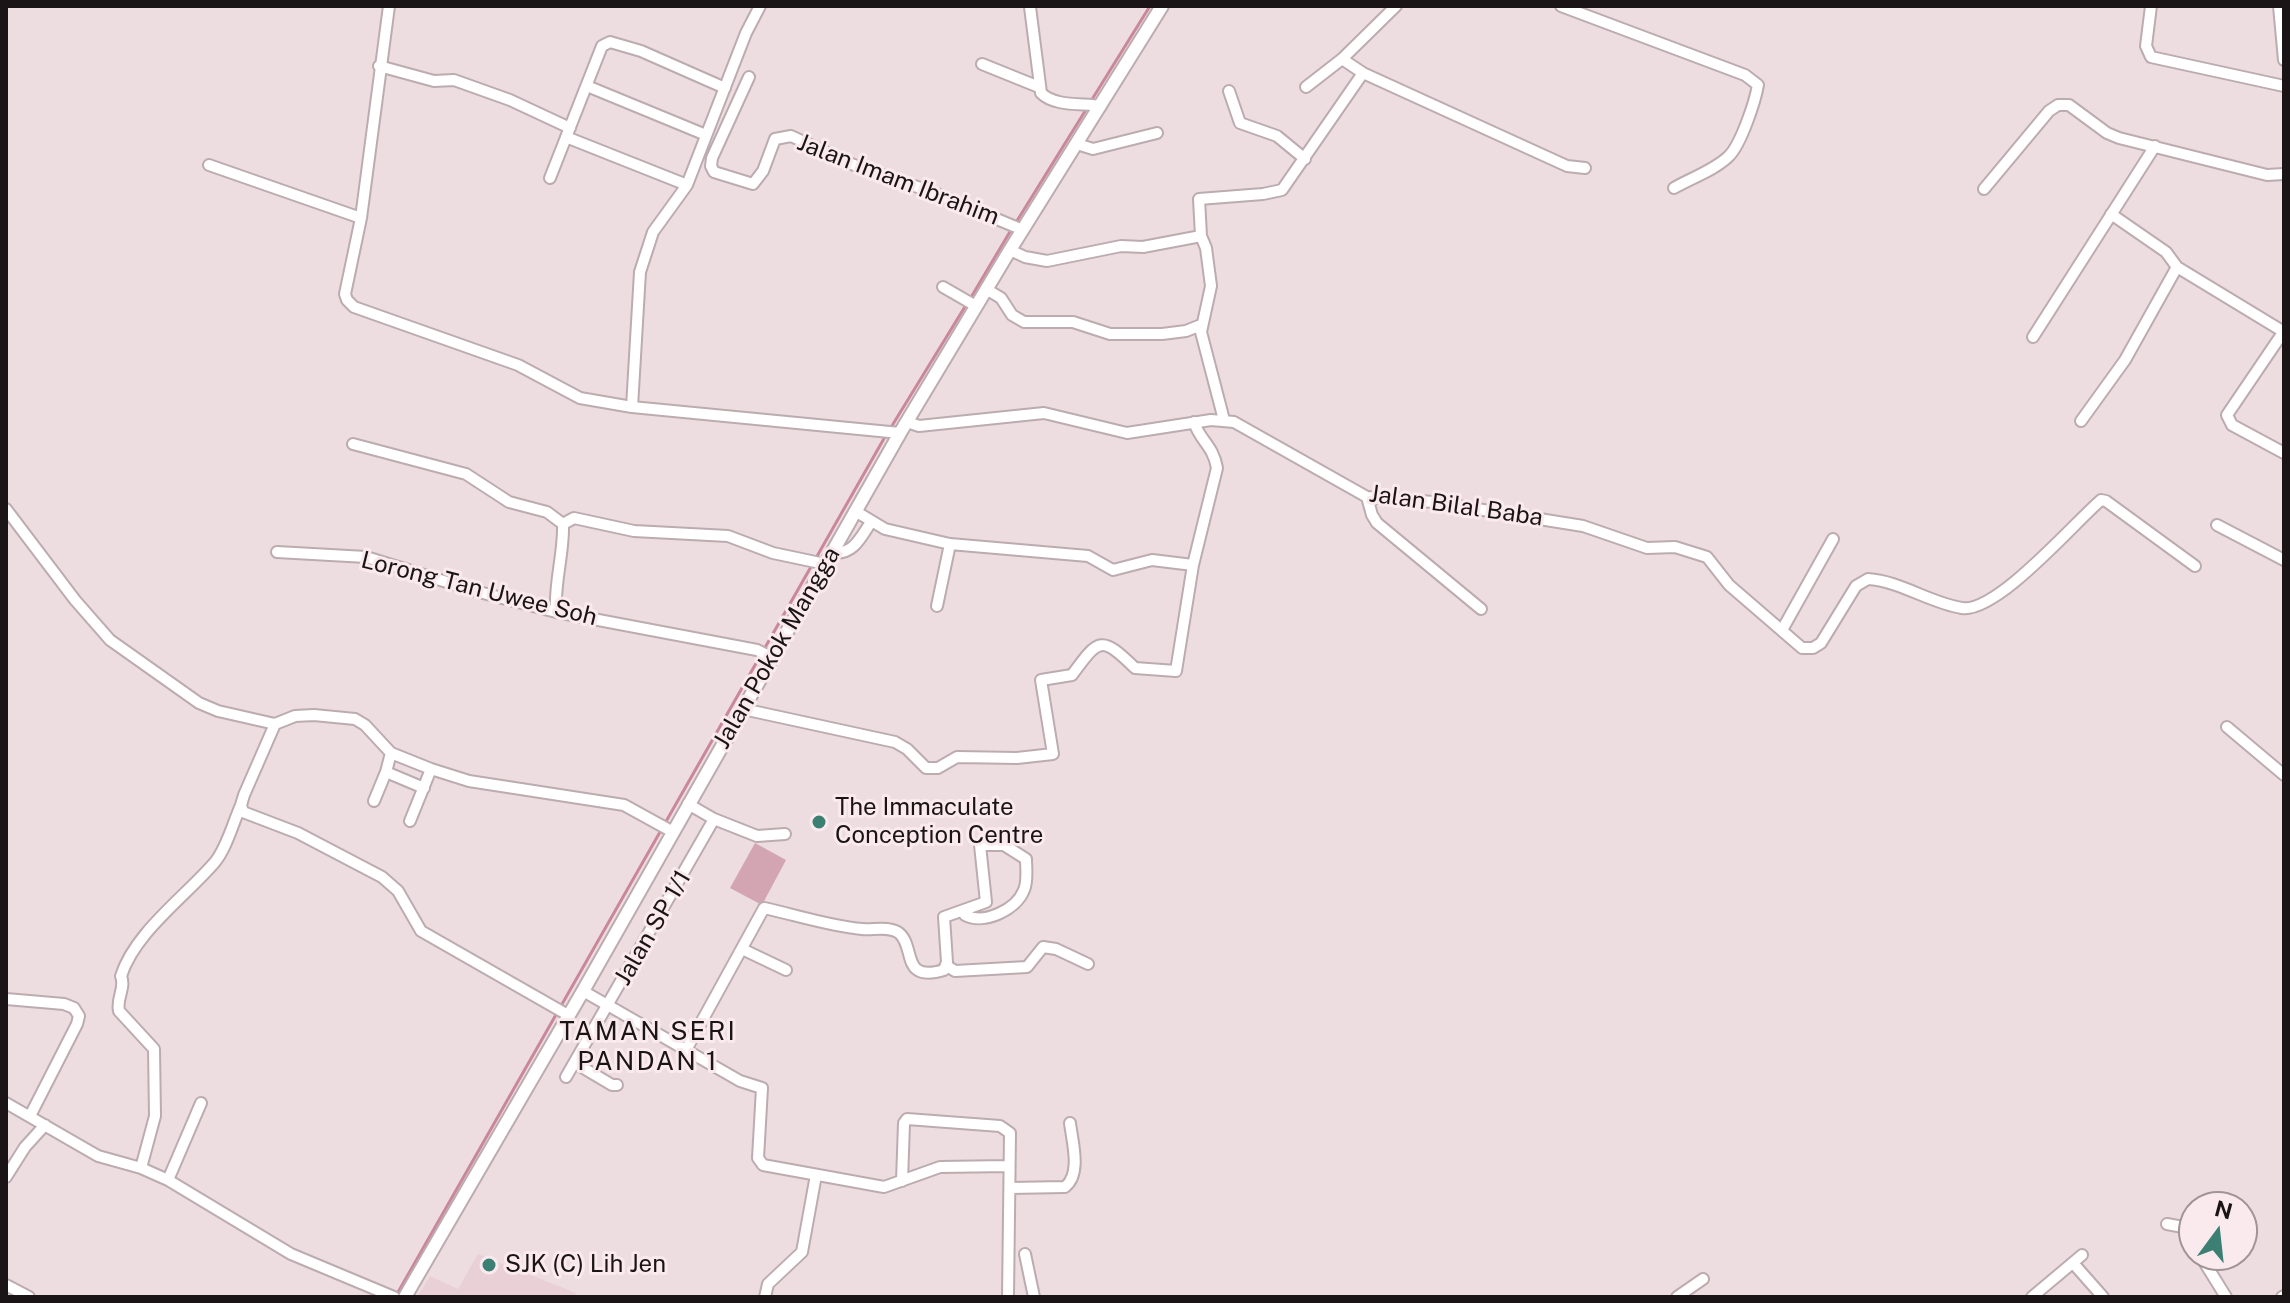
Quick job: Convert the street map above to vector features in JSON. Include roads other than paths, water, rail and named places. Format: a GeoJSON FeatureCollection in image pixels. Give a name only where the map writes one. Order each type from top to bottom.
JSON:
{"type":"FeatureCollection","features":[{"type":"Feature","properties":{"kind":"main road","name":"Jalan Pokok Mangga"},"geometry":{"type":"LineString","coordinates":[[405,1297],[562,1011],[583,991],[670,830],[743,709],[766,654],[825,564],[971,303],[986,289],[1010,250],[1017,227],[1077,144],[1098,105],[1162,6]]}},
{"type":"Feature","properties":{"kind":"street","name":"Jalan Bilal Baba"},"geometry":{"type":"LineString","coordinates":[[389,6],[361,218],[345,294],[347,300],[354,307],[518,365],[580,398],[632,407],[878,431],[1044,413],[1127,433],[1224,420],[1245,427],[1367,497],[1433,502],[1569,523],[1647,548],[1675,547],[1707,557],[1729,585],[1802,648],[1813,648],[1821,643],[1856,586],[1868,579],[1951,605],[1975,609],[2040,559],[2101,500],[2195,566]]}},
{"type":"Feature","properties":{"kind":"street"},"geometry":{"type":"LineString","coordinates":[[632,407],[640,272],[653,232],[687,185],[746,33],[760,6]]}},
{"type":"Feature","properties":{"kind":"street"},"geometry":{"type":"LineString","coordinates":[[1306,87],[1342,59],[1396,6]]}},
{"type":"Feature","properties":{"kind":"street"},"geometry":{"type":"LineString","coordinates":[[1561,6],[1584,10],[1745,75],[1758,85],[1732,153],[1674,188]]}},
{"type":"Feature","properties":{"kind":"street"},"geometry":{"type":"LineString","coordinates":[[2151,6],[2146,46],[2151,57],[2284,86]]}},
{"type":"Feature","properties":{"kind":"street"},"geometry":{"type":"LineString","coordinates":[[2279,6],[2284,60]]}},
{"type":"Feature","properties":{"kind":"street"},"geometry":{"type":"LineString","coordinates":[[1030,7],[1039,87],[1047,99],[1098,105]]}},
{"type":"Feature","properties":{"kind":"street"},"geometry":{"type":"LineString","coordinates":[[550,178],[602,46],[610,42],[641,51],[725,88]]}},
{"type":"Feature","properties":{"kind":"street"},"geometry":{"type":"LineString","coordinates":[[1342,59],[1363,73],[1567,166],[1585,168]]}},
{"type":"Feature","properties":{"kind":"street"},"geometry":{"type":"LineString","coordinates":[[982,64],[1039,87]]}},
{"type":"Feature","properties":{"kind":"street"},"geometry":{"type":"LineString","coordinates":[[379,66],[434,81],[454,80],[510,100],[568,133],[687,185]]}},
{"type":"Feature","properties":{"kind":"street"},"geometry":{"type":"LineString","coordinates":[[1224,420],[1202,342],[1201,325],[1211,286],[1206,248],[1201,236],[1199,199],[1277,192],[1290,182],[1363,73]]}},
{"type":"Feature","properties":{"kind":"street","name":"Jalan Imam Ibrahim"},"geometry":{"type":"LineString","coordinates":[[749,77],[712,158],[714,172],[753,184],[763,171],[775,139],[791,136],[854,165],[932,192],[1017,227]]}},
{"type":"Feature","properties":{"kind":"street"},"geometry":{"type":"LineString","coordinates":[[587,86],[706,135]]}},
{"type":"Feature","properties":{"kind":"street"},"geometry":{"type":"LineString","coordinates":[[1229,91],[1240,123],[1277,136],[1305,159]]}},
{"type":"Feature","properties":{"kind":"street"},"geometry":{"type":"LineString","coordinates":[[1984,189],[2049,111],[2058,105],[2069,105],[2107,133],[2267,175],[2284,174]]}},
{"type":"Feature","properties":{"kind":"street"},"geometry":{"type":"LineString","coordinates":[[1077,144],[1093,149],[1157,133]]}},
{"type":"Feature","properties":{"kind":"street"},"geometry":{"type":"LineString","coordinates":[[2033,337],[2155,146]]}},
{"type":"Feature","properties":{"kind":"street"},"geometry":{"type":"LineString","coordinates":[[209,165],[361,218]]}},
{"type":"Feature","properties":{"kind":"street"},"geometry":{"type":"LineString","coordinates":[[2111,214],[2166,252],[2177,267],[2284,332],[2227,415],[2232,425],[2284,453]]}},
{"type":"Feature","properties":{"kind":"street"},"geometry":{"type":"LineString","coordinates":[[1010,250],[1025,257],[1047,261],[1121,246],[1143,247],[1201,236]]}},
{"type":"Feature","properties":{"kind":"street"},"geometry":{"type":"LineString","coordinates":[[2081,421],[2125,360],[2177,267]]}},
{"type":"Feature","properties":{"kind":"street"},"geometry":{"type":"LineString","coordinates":[[943,287],[971,303]]}},
{"type":"Feature","properties":{"kind":"street"},"geometry":{"type":"LineString","coordinates":[[986,289],[1001,298],[1012,315],[1024,322],[1073,322],[1110,334],[1186,331],[1201,325]]}},
{"type":"Feature","properties":{"kind":"street"},"geometry":{"type":"LineString","coordinates":[[743,709],[895,742],[926,768],[938,768],[957,757],[1017,758],[1053,754],[1041,680],[1072,675],[1090,650],[1105,644],[1115,648],[1135,668],[1176,671],[1193,565],[1217,468],[1214,453],[1194,422]]}},
{"type":"Feature","properties":{"kind":"street"},"geometry":{"type":"LineString","coordinates":[[353,444],[466,474],[509,502],[547,512],[563,524]]}},
{"type":"Feature","properties":{"kind":"street"},"geometry":{"type":"LineString","coordinates":[[1367,497],[1377,523],[1481,609]]}},
{"type":"Feature","properties":{"kind":"street"},"geometry":{"type":"LineString","coordinates":[[6,509],[75,600],[110,640],[199,703],[218,711],[275,724],[295,716],[343,716],[365,725],[391,753],[431,769],[469,781],[624,805],[670,830]]}},
{"type":"Feature","properties":{"kind":"street"},"geometry":{"type":"LineString","coordinates":[[855,511],[885,529],[950,544],[1088,556],[1113,570],[1152,560],[1193,565]]}},
{"type":"Feature","properties":{"kind":"street"},"geometry":{"type":"LineString","coordinates":[[563,524],[574,518],[646,531],[728,536],[773,553],[825,564]]}},
{"type":"Feature","properties":{"kind":"street"},"geometry":{"type":"LineString","coordinates":[[832,552],[841,554],[849,551],[871,522]]}},
{"type":"Feature","properties":{"kind":"street"},"geometry":{"type":"LineString","coordinates":[[556,612],[555,594],[563,524]]}},
{"type":"Feature","properties":{"kind":"street"},"geometry":{"type":"LineString","coordinates":[[2217,525],[2284,560]]}},
{"type":"Feature","properties":{"kind":"street"},"geometry":{"type":"LineString","coordinates":[[1782,630],[1833,539]]}},
{"type":"Feature","properties":{"kind":"street"},"geometry":{"type":"LineString","coordinates":[[937,606],[950,544]]}},
{"type":"Feature","properties":{"kind":"street","name":"Lorong Tan Uwee Soh"},"geometry":{"type":"LineString","coordinates":[[277,552],[366,557],[556,612],[766,654]]}},
{"type":"Feature","properties":{"kind":"street"},"geometry":{"type":"LineString","coordinates":[[141,1168],[155,1116],[154,1049],[119,1011],[117,1004],[124,983],[121,976],[128,958],[140,942],[218,859],[275,724]]}},
{"type":"Feature","properties":{"kind":"street"},"geometry":{"type":"LineString","coordinates":[[2227,727],[2284,775]]}},
{"type":"Feature","properties":{"kind":"street"},"geometry":{"type":"LineString","coordinates":[[374,801],[391,753]]}},
{"type":"Feature","properties":{"kind":"street"},"geometry":{"type":"LineString","coordinates":[[410,821],[431,769]]}},
{"type":"Feature","properties":{"kind":"street"},"geometry":{"type":"LineString","coordinates":[[386,772],[424,788]]}},
{"type":"Feature","properties":{"kind":"street"},"geometry":{"type":"LineString","coordinates":[[688,804],[714,819],[757,836],[785,834]]}},
{"type":"Feature","properties":{"kind":"street"},"geometry":{"type":"LineString","coordinates":[[241,805],[243,812],[298,833],[382,877],[398,891],[421,931],[562,1011]]}},
{"type":"Feature","properties":{"kind":"street","name":"Jalan SP 1/1"},"geometry":{"type":"LineString","coordinates":[[566,1077],[714,819]]}},
{"type":"Feature","properties":{"kind":"street"},"geometry":{"type":"LineString","coordinates":[[686,1050],[764,908],[861,929],[890,929],[903,938],[909,961],[918,970],[936,972],[947,966],[944,917],[986,902],[980,845],[1004,845],[1026,859],[1025,888],[1009,908],[974,919],[965,915],[965,911]]}},
{"type":"Feature","properties":{"kind":"street"},"geometry":{"type":"LineString","coordinates":[[947,966],[955,971],[1027,967],[1043,947],[1056,949],[1088,964]]}},
{"type":"Feature","properties":{"kind":"street"},"geometry":{"type":"LineString","coordinates":[[742,949],[786,970]]}},
{"type":"Feature","properties":{"kind":"street"},"geometry":{"type":"LineString","coordinates":[[583,991],[740,1081],[762,1088],[759,1162],[763,1165],[884,1187],[940,1167],[1009,1166]]}},
{"type":"Feature","properties":{"kind":"street"},"geometry":{"type":"LineString","coordinates":[[6,999],[64,1004],[74,1008],[79,1016],[30,1116]]}},
{"type":"Feature","properties":{"kind":"street"},"geometry":{"type":"LineString","coordinates":[[575,1063],[617,1085]]}},
{"type":"Feature","properties":{"kind":"street"},"geometry":{"type":"LineString","coordinates":[[6,1103],[98,1156],[141,1168],[168,1180],[291,1254],[391,1296]]}},
{"type":"Feature","properties":{"kind":"street"},"geometry":{"type":"LineString","coordinates":[[168,1180],[201,1103]]}},
{"type":"Feature","properties":{"kind":"street"},"geometry":{"type":"LineString","coordinates":[[902,1181],[904,1123],[912,1118],[1000,1126],[1010,1133],[1008,1297]]}},
{"type":"Feature","properties":{"kind":"street"},"geometry":{"type":"LineString","coordinates":[[1010,1188],[1065,1187],[1070,1182],[1074,1169],[1070,1123]]}},
{"type":"Feature","properties":{"kind":"street"},"geometry":{"type":"LineString","coordinates":[[6,1177],[25,1147],[45,1125]]}},
{"type":"Feature","properties":{"kind":"street"},"geometry":{"type":"LineString","coordinates":[[765,1297],[768,1284],[802,1252],[816,1175]]}},
{"type":"Feature","properties":{"kind":"street"},"geometry":{"type":"LineString","coordinates":[[2167,1224],[2178,1226]]}},
{"type":"Feature","properties":{"kind":"street"},"geometry":{"type":"LineString","coordinates":[[1025,1254],[1034,1297]]}},
{"type":"Feature","properties":{"kind":"street"},"geometry":{"type":"LineString","coordinates":[[2032,1297],[2082,1255]]}},
{"type":"Feature","properties":{"kind":"street"},"geometry":{"type":"LineString","coordinates":[[2073,1263],[2103,1297]]}},
{"type":"Feature","properties":{"kind":"street"},"geometry":{"type":"LineString","coordinates":[[2210,1271],[2226,1297]]}},
{"type":"Feature","properties":{"kind":"street"},"geometry":{"type":"LineString","coordinates":[[1677,1297],[1703,1279]]}},
{"type":"Feature","properties":{"kind":"street"},"geometry":{"type":"LineString","coordinates":[[6,1285],[29,1297]]}},
{"type":"Feature","properties":{"kind":"waterway"},"geometry":{"type":"LineString","coordinates":[[1091,101],[1150,6]]}},
{"type":"Feature","properties":{"kind":"waterway"},"geometry":{"type":"LineString","coordinates":[[1015,224],[1087,108]]}},
{"type":"Feature","properties":{"kind":"waterway"},"geometry":{"type":"LineString","coordinates":[[970,299],[1011,230]]}},
{"type":"Feature","properties":{"kind":"waterway"},"geometry":{"type":"LineString","coordinates":[[890,429],[966,305]]}},
{"type":"Feature","properties":{"kind":"waterway"},"geometry":{"type":"LineString","coordinates":[[397,1294],[886,435]]}},
{"type":"Feature","properties":{"kind":"place","name":"The Immaculate Conception Centre"},"geometry":{"type":"Point","coordinates":[819,822]}},
{"type":"Feature","properties":{"kind":"place","name":"SJK (C) Lih Jen"},"geometry":{"type":"Point","coordinates":[489,1265]}},
{"type":"Feature","properties":{"kind":"district","name":"TAMAN SERI PANDAN 1"},"geometry":{"type":"Point","coordinates":[648,1047]}}]}
